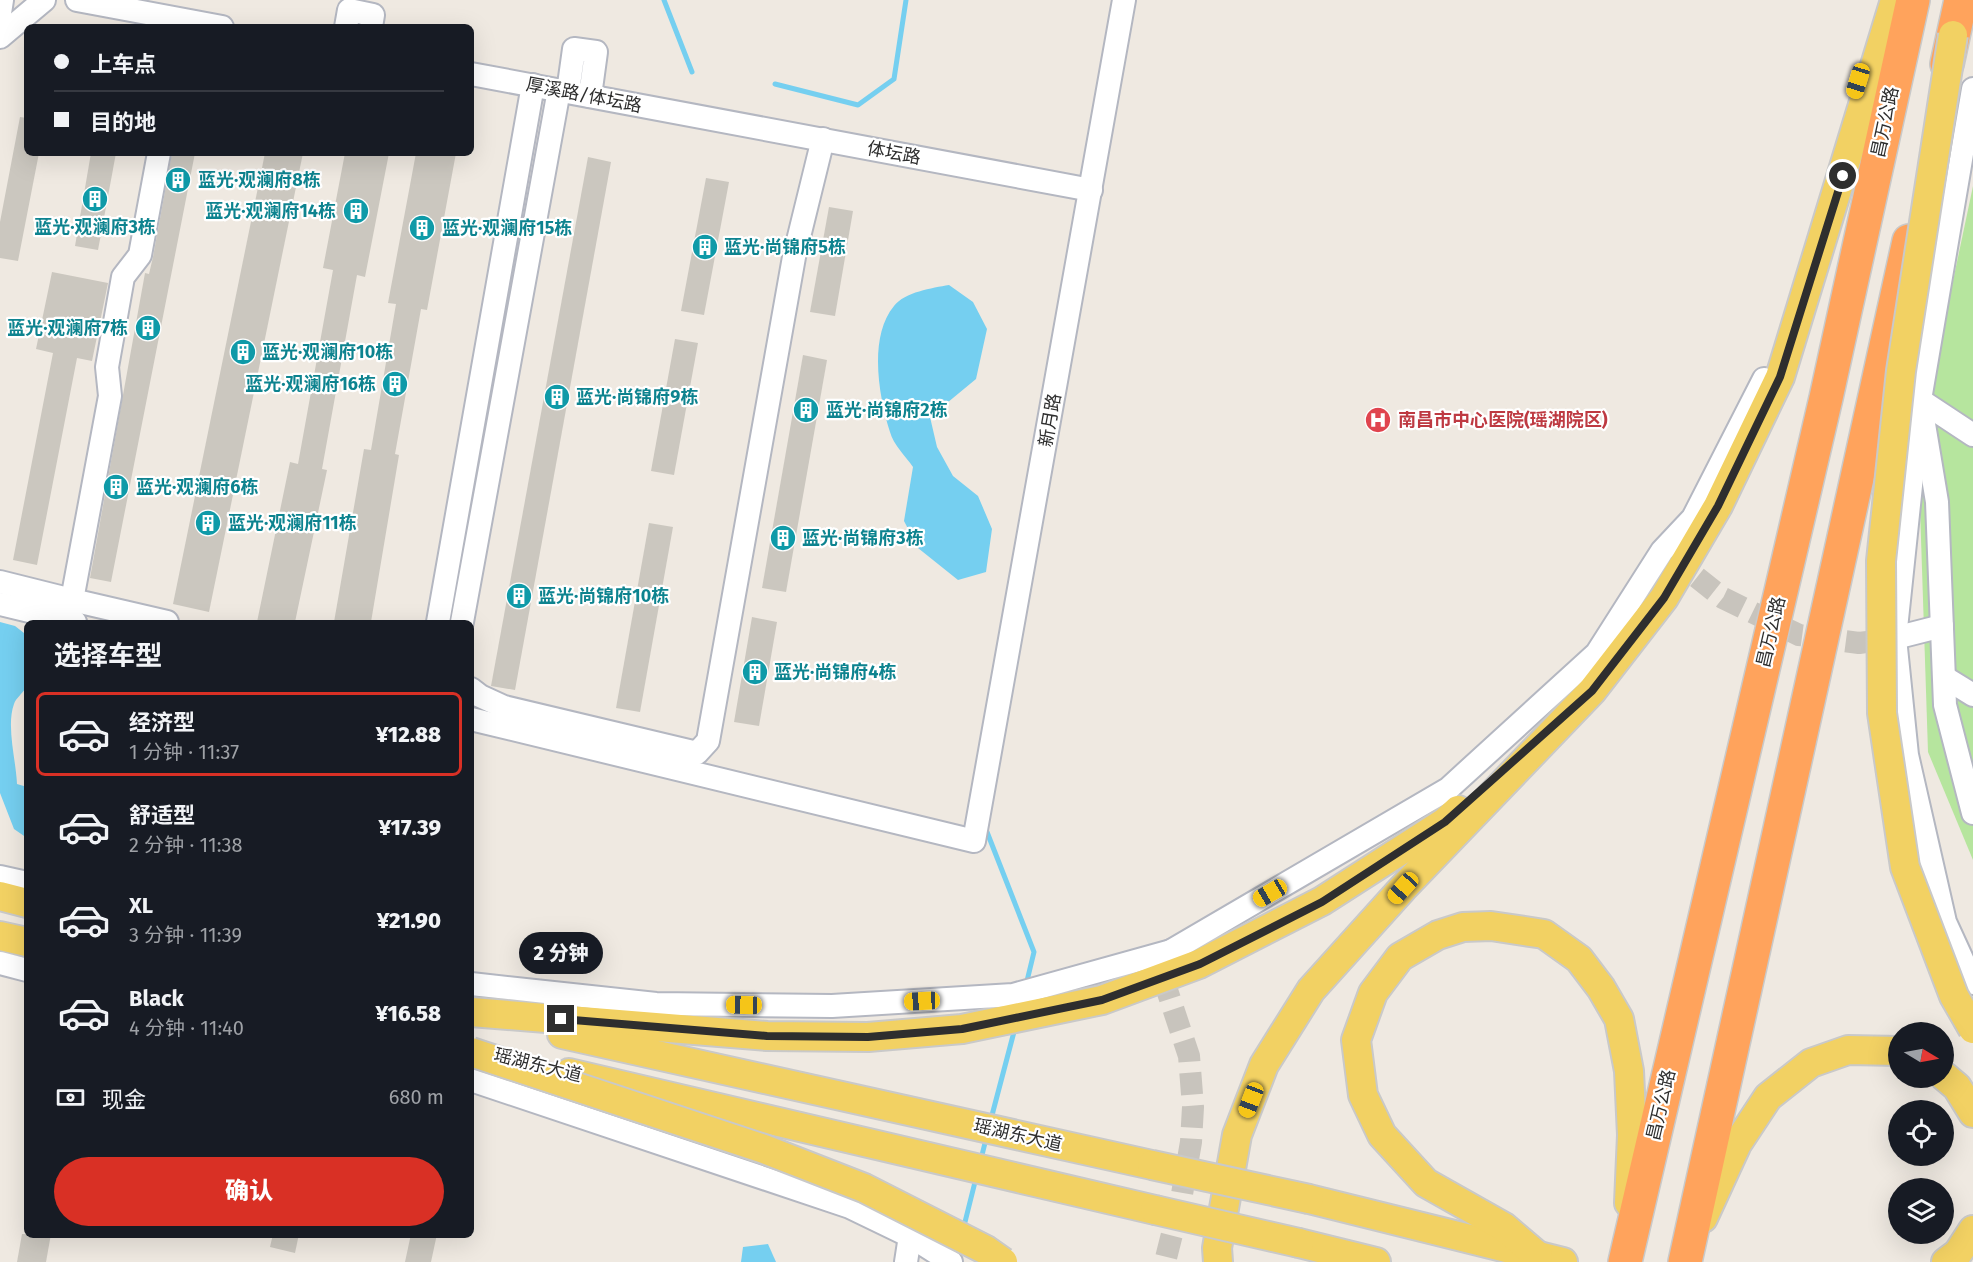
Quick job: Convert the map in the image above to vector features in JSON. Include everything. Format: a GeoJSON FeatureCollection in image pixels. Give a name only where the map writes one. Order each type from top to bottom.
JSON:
{"type":"FeatureCollection","features":[{"type":"Feature","properties":{"kind":"highway","name":"昌万公路"},"geometry":{"type":"LineString","coordinates":[[1626,1256],[1826,398],[1913,0]]}},
{"type":"Feature","properties":{"kind":"highway"},"geometry":{"type":"LineString","coordinates":[[1686,1257],[1872,418],[1961,0]]}},
{"type":"Feature","properties":{"kind":"main road"},"geometry":{"type":"LineString","coordinates":[[1218,1262],[1218,1248],[1237,1135],[1264,1065],[1311,990],[1403,888],[1592,691],[1664,598],[1718,506],[1780,377],[1895,0]]}},
{"type":"Feature","properties":{"kind":"main road"},"geometry":{"type":"LineString","coordinates":[[1953,35],[1894,430],[1881,561],[1882,713],[1905,867],[1954,996],[1973,1029]]}},
{"type":"Feature","properties":{"kind":"main road"},"geometry":{"type":"LineString","coordinates":[[474,1013],[767,1036],[868,1037],[962,1029],[1102,1000],[1200,964],[1322,902],[1445,822],[1592,691]]}},
{"type":"Feature","properties":{"kind":"main road"},"geometry":{"type":"LineString","coordinates":[[0,896],[24,902]]}},
{"type":"Feature","properties":{"kind":"main road"},"geometry":{"type":"LineString","coordinates":[[1551,1259],[1504,1227],[1426,1183],[1382,1135],[1362,1095],[1356,1040],[1373,993],[1400,957],[1438,935],[1463,927],[1491,926],[1544,934],[1579,959],[1601,988],[1619,1019],[1629,1071],[1632,1124],[1626,1256]]}},
{"type":"Feature","properties":{"kind":"main road"},"geometry":{"type":"LineString","coordinates":[[0,936],[24,941]]}},
{"type":"Feature","properties":{"kind":"main road","name":"瑶湖东大道"},"geometry":{"type":"LineString","coordinates":[[474,1014],[1309,1199],[1551,1259]]}},
{"type":"Feature","properties":{"kind":"main road"},"geometry":{"type":"LineString","coordinates":[[1686,1257],[1737,1144],[1768,1097],[1812,1063],[1848,1050],[1888,1051]]}},
{"type":"Feature","properties":{"kind":"main road"},"geometry":{"type":"LineString","coordinates":[[474,1052],[764,1149],[864,1188],[976,1244],[1003,1262]]}},
{"type":"Feature","properties":{"kind":"main road","name":"瑶湖东大道"},"geometry":{"type":"LineString","coordinates":[[474,1052],[1376,1262]]}},
{"type":"Feature","properties":{"kind":"main road"},"geometry":{"type":"LineString","coordinates":[[1954,1084],[1973,1113]]}},
{"type":"Feature","properties":{"kind":"main road"},"geometry":{"type":"LineString","coordinates":[[1946,1262],[1958,1253],[1973,1230]]}},
{"type":"Feature","properties":{"kind":"main road"},"geometry":{"type":"LineString","coordinates":[[1299,1243],[1358,1262]]}},
{"type":"Feature","properties":{"kind":"street"},"geometry":{"type":"LineString","coordinates":[[0,13],[2,0]]}},
{"type":"Feature","properties":{"kind":"street"},"geometry":{"type":"LineString","coordinates":[[0,37],[44,0]]}},
{"type":"Feature","properties":{"kind":"street"},"geometry":{"type":"LineString","coordinates":[[77,0],[205,24]]}},
{"type":"Feature","properties":{"kind":"street","name":"新月路"},"geometry":{"type":"LineString","coordinates":[[474,719],[974,841],[1124,0]]}},
{"type":"Feature","properties":{"kind":"street"},"geometry":{"type":"LineString","coordinates":[[474,984],[656,1004],[832,1006],[1013,995],[1171,951],[1448,789],[1597,653],[1662,551],[1693,518],[1768,370],[1882,0]]}},
{"type":"Feature","properties":{"kind":"street"},"geometry":{"type":"LineString","coordinates":[[347,24],[349,10],[373,15],[372,24]]}},
{"type":"Feature","properties":{"kind":"street","name":"厚溪路/体坛路"},"geometry":{"type":"LineString","coordinates":[[474,75],[698,116]]}},
{"type":"Feature","properties":{"kind":"street"},"geometry":{"type":"LineString","coordinates":[[438,620],[533,85]]}},
{"type":"Feature","properties":{"kind":"street"},"geometry":{"type":"LineString","coordinates":[[1971,974],[1946,922],[1907,755],[1895,638],[1920,400],[1973,89]]}},
{"type":"Feature","properties":{"kind":"street"},"geometry":{"type":"LineString","coordinates":[[462,620],[572,93]]}},
{"type":"Feature","properties":{"kind":"street","name":"体坛路"},"geometry":{"type":"LineString","coordinates":[[698,116],[1091,190]]}},
{"type":"Feature","properties":{"kind":"street"},"geometry":{"type":"LineString","coordinates":[[474,691],[504,706],[697,753],[708,741],[794,257],[823,140]]}},
{"type":"Feature","properties":{"kind":"street"},"geometry":{"type":"LineString","coordinates":[[73,611],[110,396],[107,368],[123,277],[140,255],[158,156]]}},
{"type":"Feature","properties":{"kind":"street"},"geometry":{"type":"LineString","coordinates":[[1920,400],[1973,435]]}},
{"type":"Feature","properties":{"kind":"street"},"geometry":{"type":"LineString","coordinates":[[1920,400],[1937,502],[1945,705],[1973,813]]}},
{"type":"Feature","properties":{"kind":"street"},"geometry":{"type":"LineString","coordinates":[[0,582],[73,611]]}},
{"type":"Feature","properties":{"kind":"street"},"geometry":{"type":"LineString","coordinates":[[0,604],[150,620]]}},
{"type":"Feature","properties":{"kind":"street"},"geometry":{"type":"LineString","coordinates":[[1895,638],[1942,626]]}},
{"type":"Feature","properties":{"kind":"street"},"geometry":{"type":"LineString","coordinates":[[1944,677],[1973,695]]}},
{"type":"Feature","properties":{"kind":"street"},"geometry":{"type":"LineString","coordinates":[[0,877],[24,882]]}},
{"type":"Feature","properties":{"kind":"street"},"geometry":{"type":"LineString","coordinates":[[1163,978],[1171,951]]}},
{"type":"Feature","properties":{"kind":"street"},"geometry":{"type":"LineString","coordinates":[[0,963],[24,969]]}},
{"type":"Feature","properties":{"kind":"street"},"geometry":{"type":"LineString","coordinates":[[474,1081],[850,1207],[910,1236],[951,1262]]}},
{"type":"Feature","properties":{"kind":"street"},"geometry":{"type":"LineString","coordinates":[[906,1262],[910,1236]]}},
{"type":"Feature","properties":{"kind":"green space"},"geometry":{"type":"Polygon","coordinates":[[[1973,186],[1973,860],[1928,752],[1918,447],[1973,186]]]}},
{"type":"Feature","properties":{"kind":"water"},"geometry":{"type":"Polygon","coordinates":[[[949,285],[973,302],[987,329],[976,379],[930,417],[937,447],[953,476],[978,496],[992,529],[986,572],[958,580],[918,548],[904,521],[913,467],[892,437],[882,402],[878,368],[881,334],[894,306],[912,294],[949,285]]]}},
{"type":"Feature","properties":{"kind":"water"},"geometry":{"type":"Polygon","coordinates":[[[0,622],[15,626],[24,633],[24,690],[14,704],[11,722],[17,784],[24,786],[24,836],[14,829],[0,793],[0,622]]]}},
{"type":"Feature","properties":{"kind":"water"},"geometry":{"type":"Polygon","coordinates":[[[768,1244],[776,1262],[741,1262],[743,1247],[768,1244]]]}},
{"type":"Feature","properties":{"kind":"building"},"geometry":{"type":"Polygon","coordinates":[[[20,117],[24,118],[24,156],[38,156],[18,261],[0,258],[0,222],[20,117]]]}},
{"type":"Feature","properties":{"kind":"building","name":"蓝光·观澜府3栋"},"geometry":{"type":"Polygon","coordinates":[[[90,156],[115,156],[98,250],[75,246],[90,156]]]}},
{"type":"Feature","properties":{"kind":"building"},"geometry":{"type":"Polygon","coordinates":[[[171,156],[194,156],[111,582],[90,578],[145,273],[149,274],[171,156]]]}},
{"type":"Feature","properties":{"kind":"building"},"geometry":{"type":"Polygon","coordinates":[[[264,156],[302,156],[209,612],[173,604],[264,156]]]}},
{"type":"Feature","properties":{"kind":"building"},"geometry":{"type":"Polygon","coordinates":[[[344,156],[388,156],[365,277],[357,275],[322,469],[327,470],[295,620],[257,620],[290,462],[298,464],[333,270],[323,268],[344,156]]]}},
{"type":"Feature","properties":{"kind":"building"},"geometry":{"type":"Polygon","coordinates":[[[415,156],[455,156],[427,310],[421,309],[395,454],[399,455],[371,620],[334,620],[364,449],[371,450],[396,304],[388,303],[415,156]]]}},
{"type":"Feature","properties":{"kind":"building"},"geometry":{"type":"Polygon","coordinates":[[[588,157],[611,162],[515,690],[491,686],[588,157]]]}},
{"type":"Feature","properties":{"kind":"building","name":"蓝光·尚锦府5栋"},"geometry":{"type":"Polygon","coordinates":[[[706,178],[729,182],[704,315],[681,311],[706,178]]]}},
{"type":"Feature","properties":{"kind":"building"},"geometry":{"type":"Polygon","coordinates":[[[829,207],[853,211],[835,316],[810,312],[829,207]]]}},
{"type":"Feature","properties":{"kind":"building"},"geometry":{"type":"Polygon","coordinates":[[[52,272],[108,283],[92,361],[77,358],[37,565],[13,560],[53,353],[36,349],[52,272]]]}},
{"type":"Feature","properties":{"kind":"building"},"geometry":{"type":"Polygon","coordinates":[[[675,339],[698,343],[674,475],[651,471],[675,339]]]}},
{"type":"Feature","properties":{"kind":"building"},"geometry":{"type":"Polygon","coordinates":[[[803,355],[827,360],[786,592],[762,588],[803,355]]]}},
{"type":"Feature","properties":{"kind":"building"},"geometry":{"type":"Polygon","coordinates":[[[649,523],[673,527],[640,712],[616,708],[649,523]]]}},
{"type":"Feature","properties":{"kind":"building","name":"蓝光·尚锦府4栋"},"geometry":{"type":"Polygon","coordinates":[[[752,617],[777,622],[759,726],[734,722],[752,617]]]}},
{"type":"Feature","properties":{"kind":"building"},"geometry":{"type":"Polygon","coordinates":[[[22,1234],[24,1238],[50,1238],[46,1262],[17,1262],[22,1234]]]}},
{"type":"Feature","properties":{"kind":"building"},"geometry":{"type":"Polygon","coordinates":[[[272,1238],[298,1238],[295,1253],[270,1247],[272,1238]]]}},
{"type":"Feature","properties":{"kind":"building"},"geometry":{"type":"Polygon","coordinates":[[[410,1238],[436,1238],[431,1262],[405,1262],[410,1238]]]}},
{"type":"Feature","properties":{"kind":"waterway"},"geometry":{"type":"LineString","coordinates":[[664,0],[692,72]]}},
{"type":"Feature","properties":{"kind":"waterway"},"geometry":{"type":"LineString","coordinates":[[775,84],[858,105],[894,79],[906,0]]}},
{"type":"Feature","properties":{"kind":"waterway"},"geometry":{"type":"LineString","coordinates":[[987,832],[1034,952],[1026,985]]}},
{"type":"Feature","properties":{"kind":"waterway"},"geometry":{"type":"LineString","coordinates":[[991,1119],[1015,1028]]}},
{"type":"Feature","properties":{"kind":"waterway"},"geometry":{"type":"LineString","coordinates":[[981,1159],[986,1139]]}},
{"type":"Feature","properties":{"kind":"waterway"},"geometry":{"type":"LineString","coordinates":[[964,1226],[976,1178]]}},
{"type":"Feature","properties":{"kind":"tunnel"},"geometry":{"type":"LineString","coordinates":[[1671,557],[1723,598],[1799,635],[1859,643],[1895,638]]}},
{"type":"Feature","properties":{"kind":"tunnel"},"geometry":{"type":"LineString","coordinates":[[1163,978],[1189,1056],[1193,1107],[1191,1142],[1182,1194],[1165,1262]]}},
{"type":"Feature","properties":{"kind":"place","name":"蓝光·观澜府8栋"},"geometry":{"type":"Point","coordinates":[178,180]}},
{"type":"Feature","properties":{"kind":"place","name":"蓝光·观澜府3栋"},"geometry":{"type":"Point","coordinates":[95,199]}},
{"type":"Feature","properties":{"kind":"place","name":"蓝光·观澜府14栋"},"geometry":{"type":"Point","coordinates":[356,211]}},
{"type":"Feature","properties":{"kind":"place","name":"蓝光·观澜府15栋"},"geometry":{"type":"Point","coordinates":[422,228]}},
{"type":"Feature","properties":{"kind":"place","name":"蓝光·尚锦府5栋"},"geometry":{"type":"Point","coordinates":[705,247]}},
{"type":"Feature","properties":{"kind":"place","name":"蓝光·观澜府7栋"},"geometry":{"type":"Point","coordinates":[148,328]}},
{"type":"Feature","properties":{"kind":"place","name":"蓝光·观澜府10栋"},"geometry":{"type":"Point","coordinates":[243,352]}},
{"type":"Feature","properties":{"kind":"place","name":"蓝光·观澜府16栋"},"geometry":{"type":"Point","coordinates":[395,384]}},
{"type":"Feature","properties":{"kind":"place","name":"蓝光·尚锦府9栋"},"geometry":{"type":"Point","coordinates":[557,397]}},
{"type":"Feature","properties":{"kind":"place","name":"蓝光·尚锦府2栋"},"geometry":{"type":"Point","coordinates":[806,410]}},
{"type":"Feature","properties":{"kind":"place","name":"南昌市中心医院(瑶湖院区)"},"geometry":{"type":"Point","coordinates":[1378,420]}},
{"type":"Feature","properties":{"kind":"place","name":"蓝光·观澜府6栋"},"geometry":{"type":"Point","coordinates":[116,487]}},
{"type":"Feature","properties":{"kind":"place","name":"蓝光·观澜府11栋"},"geometry":{"type":"Point","coordinates":[208,523]}},
{"type":"Feature","properties":{"kind":"place","name":"蓝光·尚锦府3栋"},"geometry":{"type":"Point","coordinates":[783,538]}},
{"type":"Feature","properties":{"kind":"place","name":"蓝光·尚锦府10栋"},"geometry":{"type":"Point","coordinates":[519,596]}},
{"type":"Feature","properties":{"kind":"place","name":"蓝光·尚锦府4栋"},"geometry":{"type":"Point","coordinates":[755,672]}},
{"type":"Feature","properties":{"kind":"route"},"geometry":{"type":"LineString","coordinates":[[561,1019],[767,1036],[868,1037],[962,1029],[1102,1000],[1200,964],[1322,902],[1445,822],[1592,691],[1664,598],[1718,506],[1780,377],[1843,176]]}}]}
